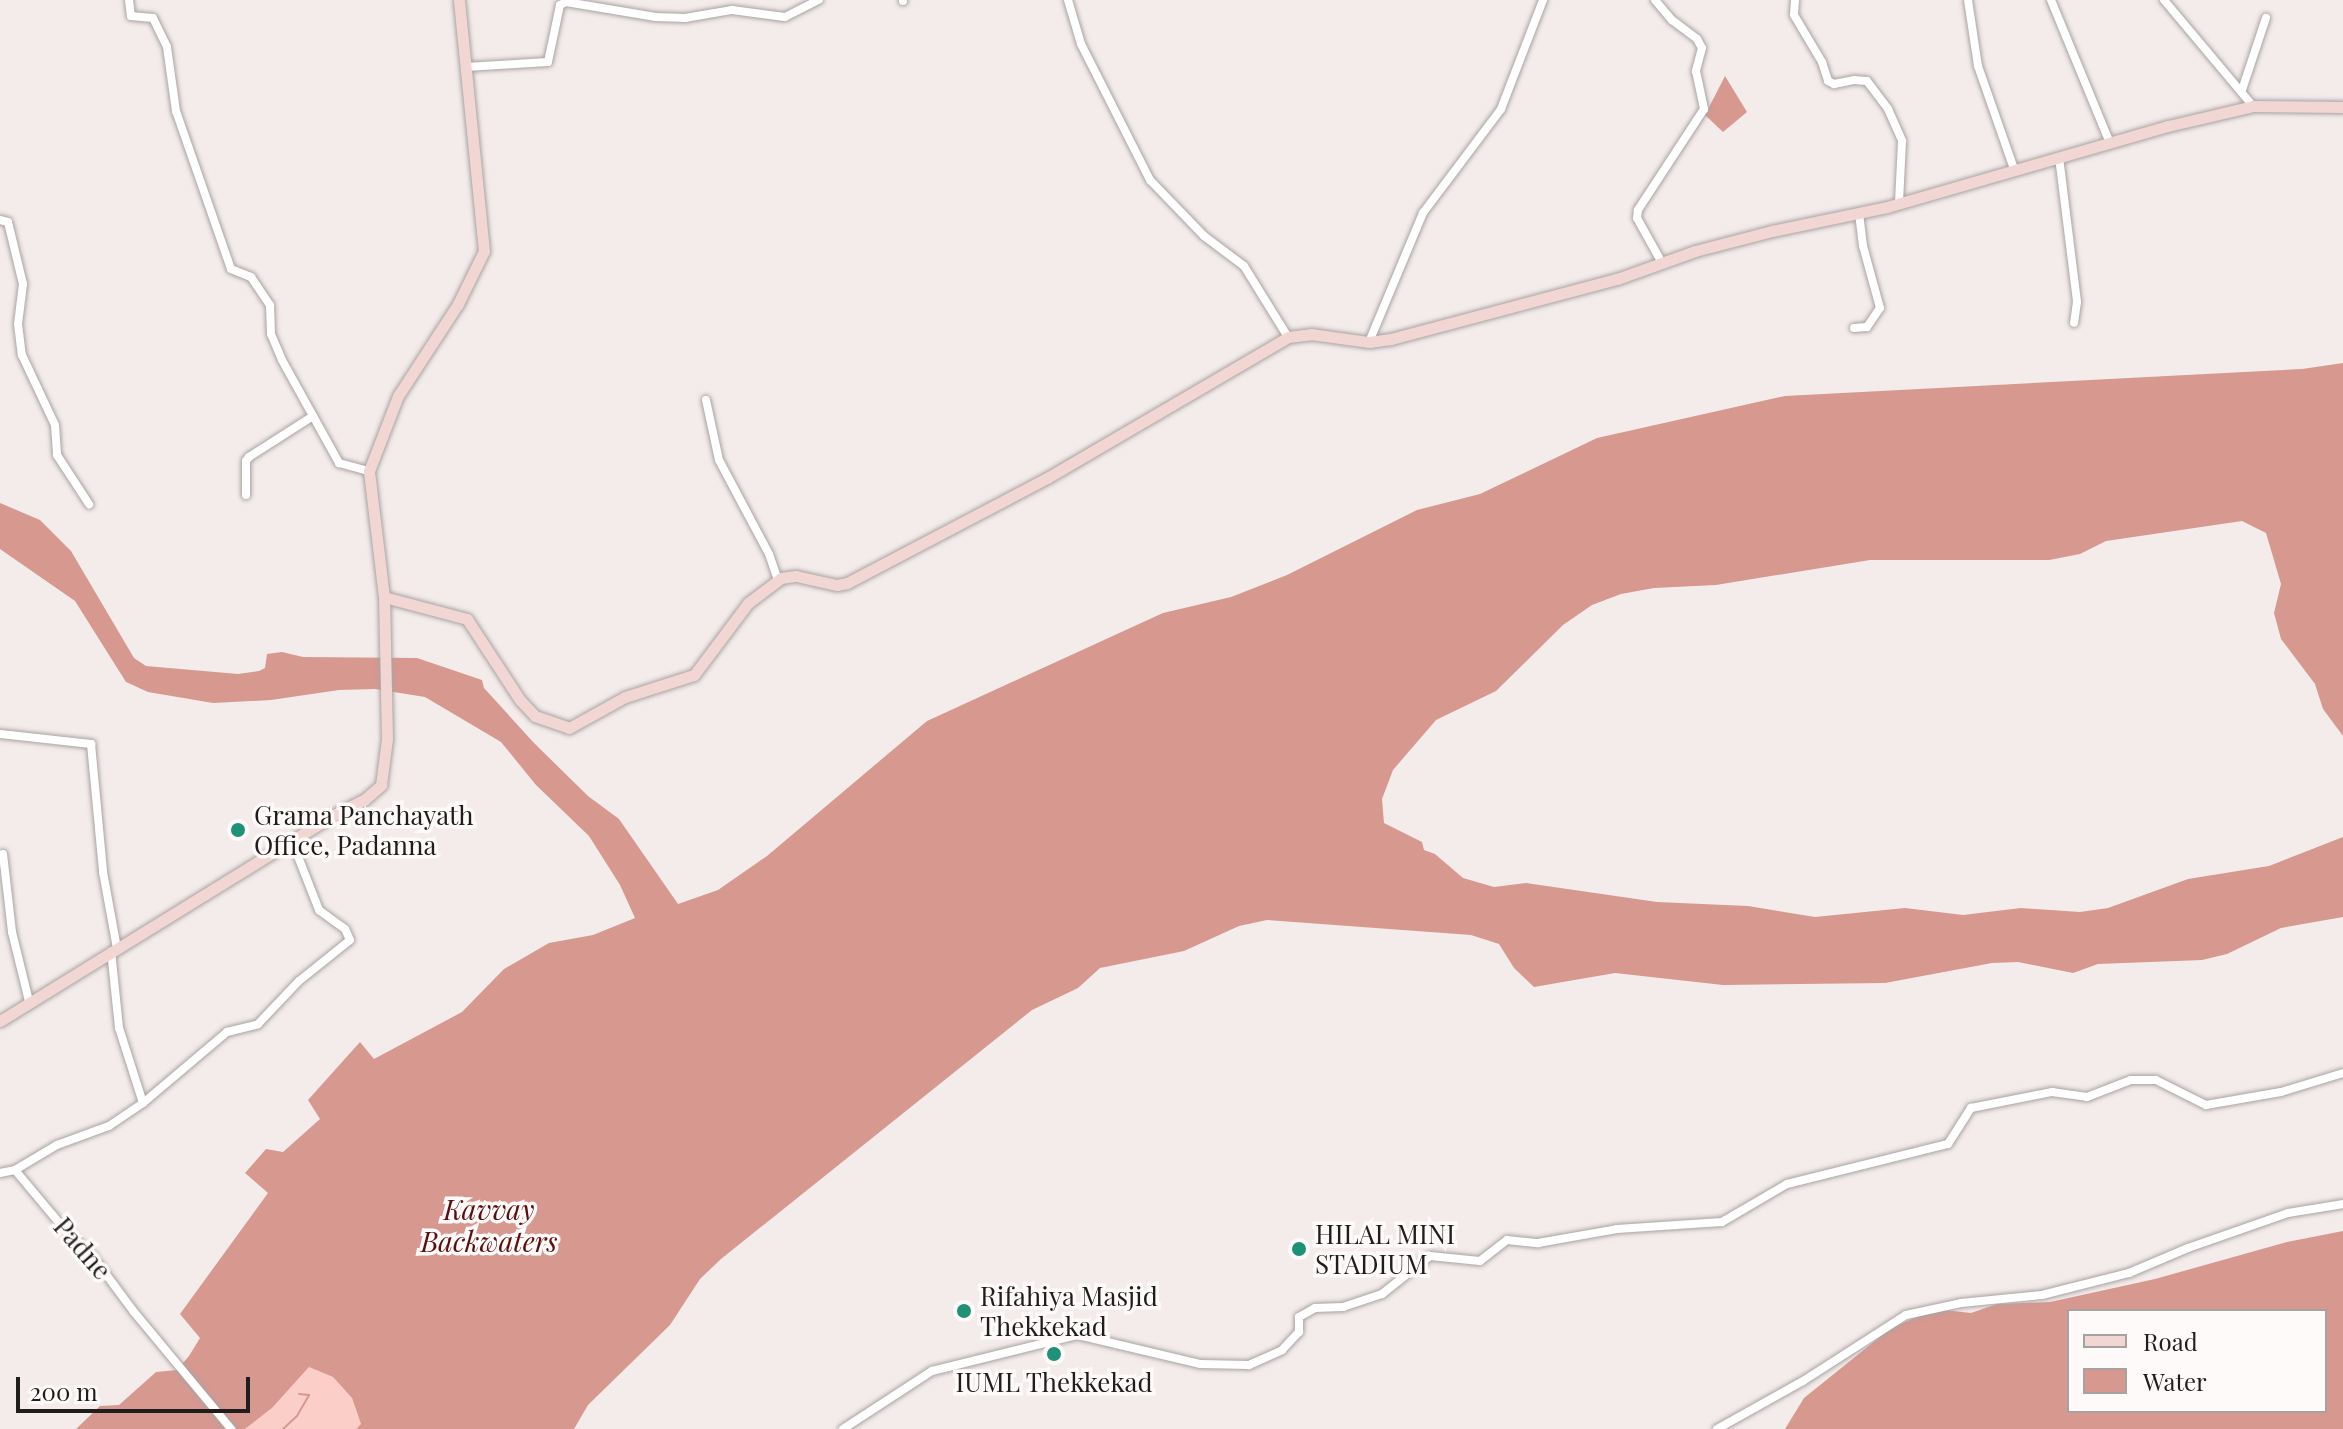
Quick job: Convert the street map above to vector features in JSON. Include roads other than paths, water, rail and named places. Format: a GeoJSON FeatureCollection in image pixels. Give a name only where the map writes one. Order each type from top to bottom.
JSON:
{"type":"FeatureCollection","features":[{"type":"Feature","properties":{"kind":"main road"},"geometry":{"type":"LineString","coordinates":[[0,1021],[375,793],[384,775],[387,739],[384,597],[369,471],[398,396],[458,304],[484,251],[459,0]]}},
{"type":"Feature","properties":{"kind":"main road"},"geometry":{"type":"LineString","coordinates":[[384,597],[467,619],[520,700],[535,716],[569,728],[625,697],[694,675],[748,603],[778,580],[796,576],[837,585],[847,583],[1047,478],[1288,337],[1311,334],[1369,342],[1547,299],[1772,231],[1899,203],[2014,169],[2253,106],[2343,107]]}},
{"type":"Feature","properties":{"kind":"street"},"geometry":{"type":"LineString","coordinates":[[129,0],[131,16],[153,18],[167,47],[176,111],[231,269],[251,277],[270,305],[271,334],[339,463],[369,471]]}},
{"type":"Feature","properties":{"kind":"street"},"geometry":{"type":"LineString","coordinates":[[466,67],[548,62],[557,15],[560,5],[566,2],[685,18],[732,10],[785,17],[819,0]]}},
{"type":"Feature","properties":{"kind":"street"},"geometry":{"type":"LineString","coordinates":[[1068,0],[1081,44],[1150,180],[1204,236],[1244,266],[1288,337]]}},
{"type":"Feature","properties":{"kind":"street"},"geometry":{"type":"LineString","coordinates":[[1369,342],[1423,213],[1501,109],[1543,0]]}},
{"type":"Feature","properties":{"kind":"street"},"geometry":{"type":"LineString","coordinates":[[1655,0],[1702,48],[1696,71],[1704,109],[1638,210],[1637,218],[1662,263]]}},
{"type":"Feature","properties":{"kind":"street"},"geometry":{"type":"LineString","coordinates":[[1795,0],[1794,15],[1822,62],[1828,81],[1841,84],[1854,80],[1867,81],[1888,109],[1902,141],[1899,203]]}},
{"type":"Feature","properties":{"kind":"street"},"geometry":{"type":"LineString","coordinates":[[1968,0],[1978,66],[2014,169]]}},
{"type":"Feature","properties":{"kind":"street"},"geometry":{"type":"LineString","coordinates":[[2051,0],[2110,143]]}},
{"type":"Feature","properties":{"kind":"street"},"geometry":{"type":"LineString","coordinates":[[2164,0],[2253,106]]}},
{"type":"Feature","properties":{"kind":"street"},"geometry":{"type":"LineString","coordinates":[[2242,90],[2266,18]]}},
{"type":"Feature","properties":{"kind":"street"},"geometry":{"type":"LineString","coordinates":[[2059,157],[2077,302],[2074,323]]}},
{"type":"Feature","properties":{"kind":"street"},"geometry":{"type":"LineString","coordinates":[[1854,328],[1867,327],[1880,308],[1863,246],[1859,213]]}},
{"type":"Feature","properties":{"kind":"street"},"geometry":{"type":"LineString","coordinates":[[0,220],[8,222],[23,284],[18,324],[22,355],[55,425],[57,455],[89,504]]}},
{"type":"Feature","properties":{"kind":"street"},"geometry":{"type":"LineString","coordinates":[[706,400],[726,480],[769,554],[778,580]]}},
{"type":"Feature","properties":{"kind":"street"},"geometry":{"type":"LineString","coordinates":[[246,495],[246,461],[249,457],[313,416]]}},
{"type":"Feature","properties":{"kind":"street"},"geometry":{"type":"LineString","coordinates":[[0,734],[91,744],[114,950],[119,1028],[143,1103]]}},
{"type":"Feature","properties":{"kind":"street"},"geometry":{"type":"LineString","coordinates":[[0,1173],[15,1170],[57,1145],[109,1126],[143,1103],[227,1032],[258,1024],[299,981],[350,940],[345,929],[319,910],[292,841]]}},
{"type":"Feature","properties":{"kind":"street"},"geometry":{"type":"LineString","coordinates":[[3,854],[12,932],[29,1001]]}},
{"type":"Feature","properties":{"kind":"street"},"geometry":{"type":"LineString","coordinates":[[843,1429],[932,1371],[1078,1335],[1200,1364],[1249,1365],[1282,1350],[1299,1332],[1299,1317],[1315,1308],[1343,1307],[1382,1294],[1430,1256],[1480,1261],[1507,1240],[1538,1243],[1617,1229],[1722,1222],[1787,1184],[1948,1144],[1971,1108],[2052,1092],[2087,1097],[2131,1080],[2156,1080],[2206,1105],[2281,1092],[2343,1073]]}},
{"type":"Feature","properties":{"kind":"street","name":"Padne"},"geometry":{"type":"LineString","coordinates":[[15,1170],[66,1231],[91,1254],[157,1341],[231,1429]]}},
{"type":"Feature","properties":{"kind":"street"},"geometry":{"type":"LineString","coordinates":[[1717,1429],[1803,1381],[1906,1315],[1961,1303],[2042,1295],[2129,1273],[2288,1213],[2343,1204]]}},
{"type":"Feature","properties":{"kind":"water"},"geometry":{"type":"Polygon","coordinates":[[[1725,76],[1747,112],[1723,132],[1705,115],[1725,76]]]}},
{"type":"Feature","properties":{"kind":"water","name":"Kavvay Backwaters"},"geometry":{"type":"Polygon","coordinates":[[[2343,363],[2343,736],[2323,709],[2315,684],[2281,639],[2274,613],[2281,584],[2266,533],[2242,521],[2106,541],[2080,554],[2049,560],[1870,560],[1716,585],[1654,588],[1621,594],[1592,605],[1563,625],[1496,691],[1436,720],[1393,770],[1382,799],[1384,823],[1422,842],[1424,850],[1435,854],[1463,878],[1494,887],[1526,883],[1657,902],[1748,906],[1815,917],[1905,908],[1963,915],[2021,908],[2080,912],[2108,908],[2188,879],[2269,866],[2343,837],[2343,917],[2281,928],[2227,954],[2202,960],[2098,964],[2073,973],[2018,962],[1992,963],[1885,983],[1723,985],[1615,973],[1534,987],[1514,968],[1499,944],[1471,935],[1267,920],[1239,926],[1184,951],[1100,968],[1078,988],[1032,1010],[721,1259],[700,1279],[670,1325],[588,1405],[574,1429],[356,1429],[361,1424],[352,1398],[333,1377],[309,1367],[272,1408],[245,1429],[76,1429],[100,1406],[119,1405],[156,1372],[177,1370],[189,1356],[200,1338],[180,1314],[268,1193],[245,1173],[266,1149],[283,1152],[320,1119],[308,1100],[360,1042],[374,1059],[462,1012],[504,969],[549,943],[593,935],[635,918],[620,885],[589,836],[536,785],[501,742],[425,697],[375,689],[339,690],[271,700],[213,703],[148,692],[126,682],[75,601],[0,549],[0,503],[40,520],[71,551],[134,658],[146,666],[238,674],[265,668],[267,654],[282,652],[303,657],[417,658],[482,680],[484,688],[534,743],[588,796],[619,819],[678,904],[718,890],[767,856],[927,721],[1163,613],[1231,597],[1287,575],[1417,510],[1480,494],[1597,438],[1785,396],[2302,369],[2343,363]]]}},
{"type":"Feature","properties":{"kind":"water"},"geometry":{"type":"Polygon","coordinates":[[[2343,1231],[2343,1429],[1785,1429],[1804,1398],[1891,1328],[1917,1317],[1944,1310],[1971,1313],[1997,1304],[2050,1302],[2155,1279],[2287,1242],[2343,1231]]]}},
{"type":"Feature","properties":{"kind":"waterway"},"geometry":{"type":"LineString","coordinates":[[283,1429],[297,1416],[309,1395],[299,1394]]}},
{"type":"Feature","properties":{"kind":"place","name":"Grama Panchayath Office, Padanna"},"geometry":{"type":"Point","coordinates":[238,830]}},
{"type":"Feature","properties":{"kind":"place","name":"HILAL MINI STADIUM"},"geometry":{"type":"Point","coordinates":[1299,1249]}},
{"type":"Feature","properties":{"kind":"place","name":"Rifahiya Masjid Thekkekad"},"geometry":{"type":"Point","coordinates":[964,1311]}},
{"type":"Feature","properties":{"kind":"place","name":"IUML Thekkekad"},"geometry":{"type":"Point","coordinates":[1054,1354]}}]}
